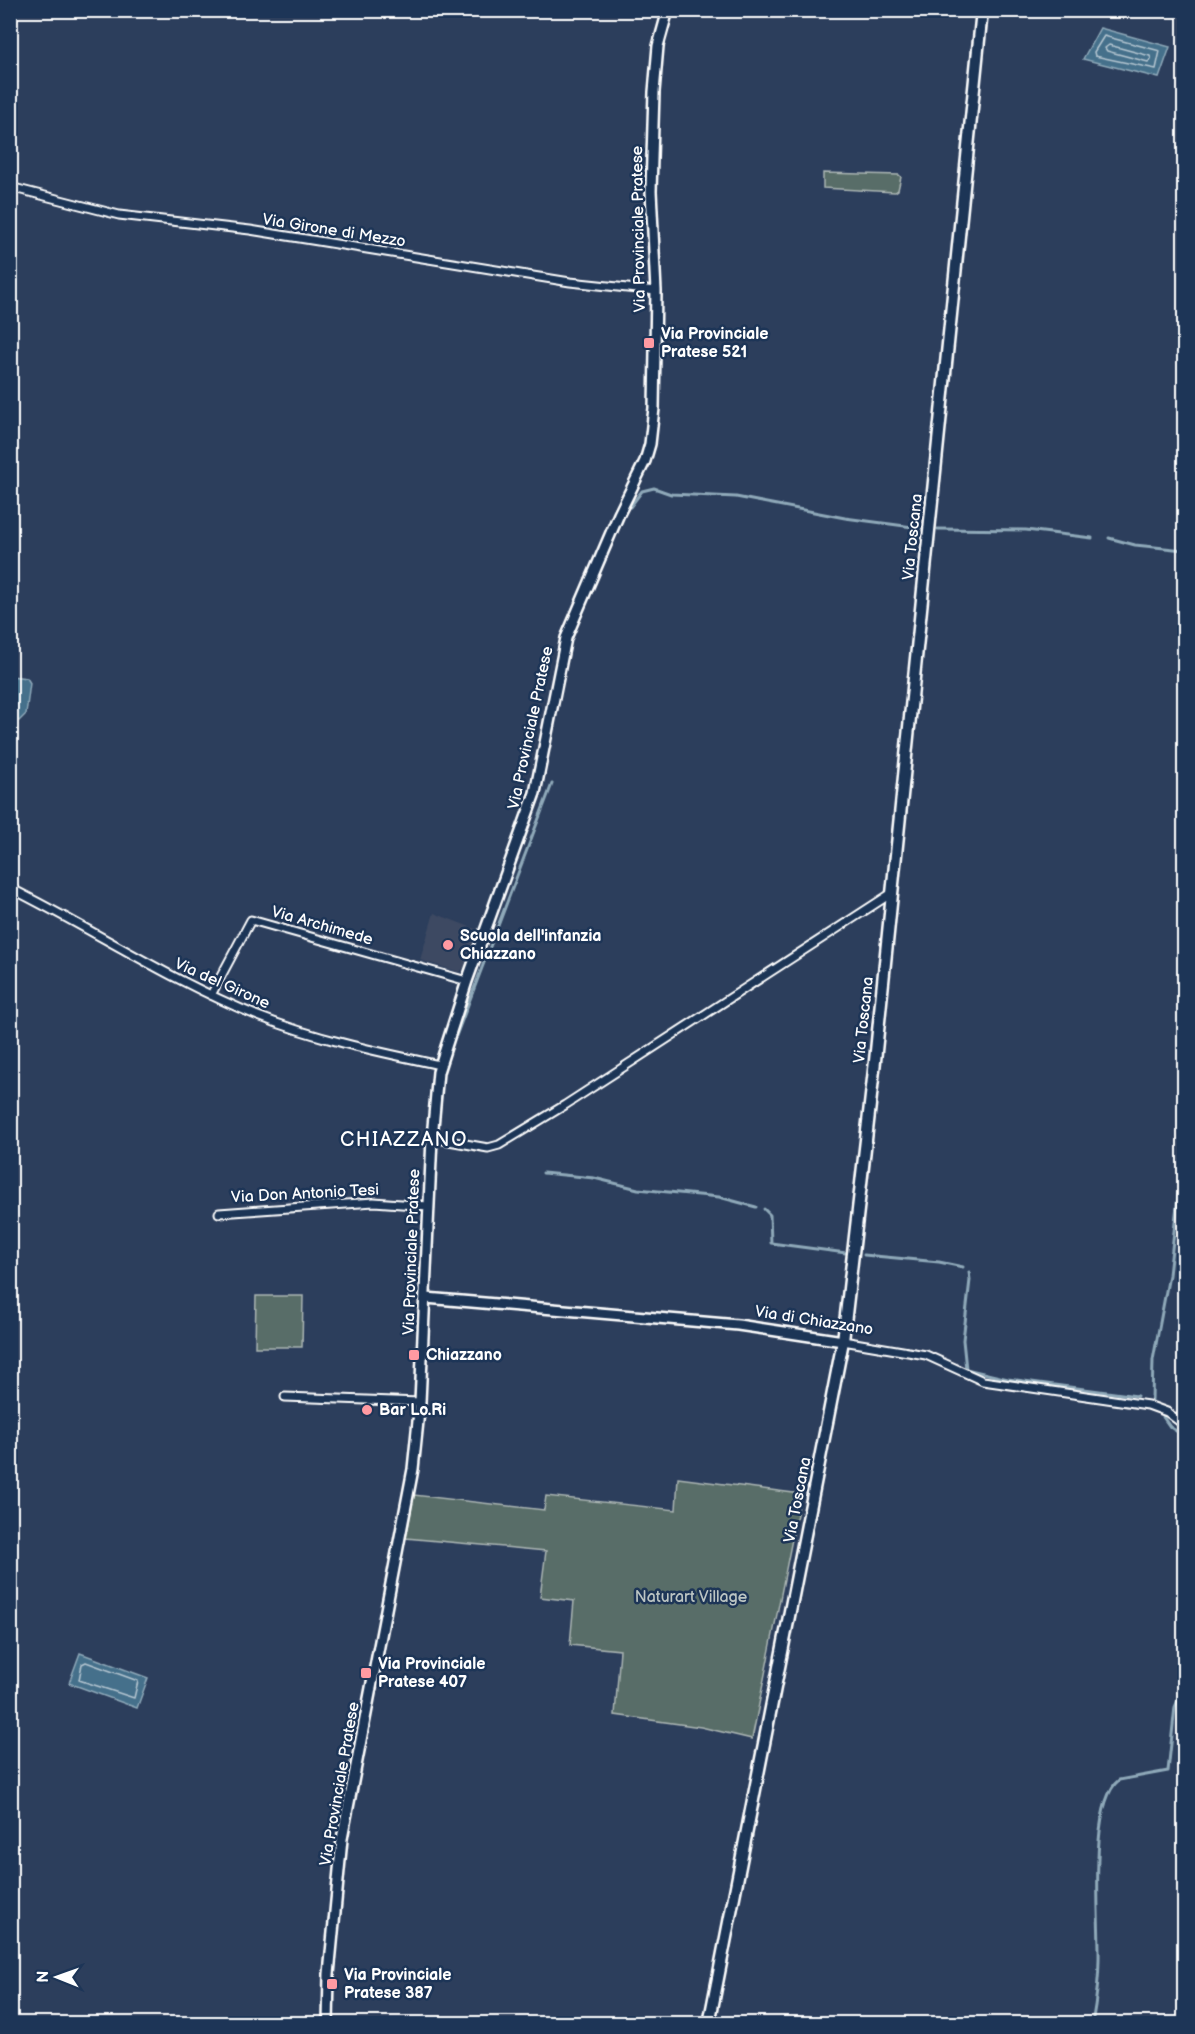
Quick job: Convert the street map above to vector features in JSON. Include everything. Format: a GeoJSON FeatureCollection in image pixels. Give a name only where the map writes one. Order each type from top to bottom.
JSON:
{"type":"FeatureCollection","features":[{"type":"Feature","properties":{"kind":"main road","name":"Via Toscana"},"geometry":{"type":"LineString","coordinates":[[709,2024],[843,1341],[892,893],[982,10]]}},
{"type":"Feature","properties":{"kind":"street","name":"Via Provinciale Pratese"},"geometry":{"type":"LineString","coordinates":[[328,2024],[329,1974],[342,1839],[403,1533],[420,1402],[432,1138],[440,1065],[467,981],[535,793],[566,638],[619,514],[645,461],[654,408],[656,291],[651,191],[654,92],[658,46],[668,10]]}},
{"type":"Feature","properties":{"kind":"street","name":"Via Girone di Mezzo"},"geometry":{"type":"LineString","coordinates":[[10,187],[119,215],[250,230],[570,282],[656,291]]}},
{"type":"Feature","properties":{"kind":"street","name":"Via del Girone"},"geometry":{"type":"LineString","coordinates":[[10,888],[61,914],[146,964],[211,995],[286,1026],[440,1065]]}},
{"type":"Feature","properties":{"kind":"street"},"geometry":{"type":"LineString","coordinates":[[432,1138],[488,1148],[499,1145],[585,1092],[892,893]]}},
{"type":"Feature","properties":{"kind":"street","name":"Via Archimede"},"geometry":{"type":"LineString","coordinates":[[211,995],[251,920],[467,981]]}},
{"type":"Feature","properties":{"kind":"street","name":"Via Don Antonio Tesi"},"geometry":{"type":"LineString","coordinates":[[219,1213],[374,1202],[428,1206]]}},
{"type":"Feature","properties":{"kind":"street","name":"Via di Chiazzano"},"geometry":{"type":"LineString","coordinates":[[426,1298],[727,1323],[926,1354],[983,1381],[1155,1407],[1185,1425]]}},
{"type":"Feature","properties":{"kind":"street"},"geometry":{"type":"LineString","coordinates":[[285,1397],[420,1402]]}},
{"type":"Feature","properties":{"kind":"shaded area","name":"Scuola dell'infanzia Chiazzano"},"geometry":{"type":"Polygon","coordinates":[[[434,913],[478,930],[464,968],[459,972],[420,960],[434,913]]]}},
{"type":"Feature","properties":{"kind":"green space"},"geometry":{"type":"Polygon","coordinates":[[[823,173],[899,175],[901,177],[898,190],[895,192],[823,188],[823,173]]]}},
{"type":"Feature","properties":{"kind":"green space"},"geometry":{"type":"Polygon","coordinates":[[[256,1296],[303,1296],[302,1347],[255,1347],[256,1296]]]}},
{"type":"Feature","properties":{"kind":"green space","name":"Naturart Village"},"geometry":{"type":"Polygon","coordinates":[[[678,1478],[801,1494],[752,1739],[701,1727],[615,1715],[620,1650],[570,1645],[574,1601],[540,1597],[546,1551],[406,1538],[414,1495],[544,1510],[546,1496],[676,1510],[678,1478]]]}},
{"type":"Feature","properties":{"kind":"water"},"geometry":{"type":"Polygon","coordinates":[[[1100,28],[1170,47],[1159,78],[1083,59],[1100,28]]]}},
{"type":"Feature","properties":{"kind":"water"},"geometry":{"type":"Polygon","coordinates":[[[11,676],[27,678],[30,683],[26,714],[19,721],[11,720],[11,676]]]}},
{"type":"Feature","properties":{"kind":"water"},"geometry":{"type":"Polygon","coordinates":[[[80,1653],[148,1678],[137,1708],[69,1683],[80,1653]]]}},
{"type":"Feature","properties":{"kind":"waterway"},"geometry":{"type":"LineString","coordinates":[[630,507],[642,491],[654,488],[671,494],[736,497],[845,518],[920,528]]}},
{"type":"Feature","properties":{"kind":"waterway"},"geometry":{"type":"LineString","coordinates":[[938,529],[1026,530],[1092,538]]}},
{"type":"Feature","properties":{"kind":"waterway"},"geometry":{"type":"LineString","coordinates":[[1109,538],[1135,545],[1184,550]]}},
{"type":"Feature","properties":{"kind":"waterway"},"geometry":{"type":"LineString","coordinates":[[456,1036],[552,784]]}},
{"type":"Feature","properties":{"kind":"waterway"},"geometry":{"type":"LineString","coordinates":[[1152,1400],[1153,1360],[1169,1275],[1184,1144]]}},
{"type":"Feature","properties":{"kind":"waterway"},"geometry":{"type":"LineString","coordinates":[[543,1173],[594,1178],[638,1189],[719,1197],[756,1207]]}},
{"type":"Feature","properties":{"kind":"waterway"},"geometry":{"type":"LineString","coordinates":[[764,1209],[770,1215],[771,1243],[846,1253]]}},
{"type":"Feature","properties":{"kind":"waterway"},"geometry":{"type":"LineString","coordinates":[[864,1255],[939,1262],[963,1267]]}},
{"type":"Feature","properties":{"kind":"waterway"},"geometry":{"type":"LineString","coordinates":[[969,1272],[963,1340],[966,1369],[1008,1379],[1137,1396]]}},
{"type":"Feature","properties":{"kind":"waterway"},"geometry":{"type":"LineString","coordinates":[[1163,1417],[1170,1427],[1184,1436]]}},
{"type":"Feature","properties":{"kind":"waterway"},"geometry":{"type":"LineString","coordinates":[[1092,2024],[1099,1959],[1098,1864],[1103,1813],[1109,1793],[1119,1780],[1168,1771],[1175,1707],[1184,1686]]}},
{"type":"Feature","properties":{"kind":"place","name":"Via Provinciale Pratese 521"},"geometry":{"type":"Point","coordinates":[649,343]}},
{"type":"Feature","properties":{"kind":"place","name":"Scuola dell'infanzia Chiazzano"},"geometry":{"type":"Point","coordinates":[448,945]}},
{"type":"Feature","properties":{"kind":"place","name":"Chiazzano"},"geometry":{"type":"Point","coordinates":[414,1355]}},
{"type":"Feature","properties":{"kind":"place","name":"Bar Lo.Ri"},"geometry":{"type":"Point","coordinates":[367,1410]}},
{"type":"Feature","properties":{"kind":"place","name":"Via Provinciale Pratese 407"},"geometry":{"type":"Point","coordinates":[366,1673]}},
{"type":"Feature","properties":{"kind":"place","name":"Via Provinciale Pratese 387"},"geometry":{"type":"Point","coordinates":[332,1984]}},
{"type":"Feature","properties":{"kind":"district","name":"CHIAZZANO"},"geometry":{"type":"Point","coordinates":[404,1140]}}]}
